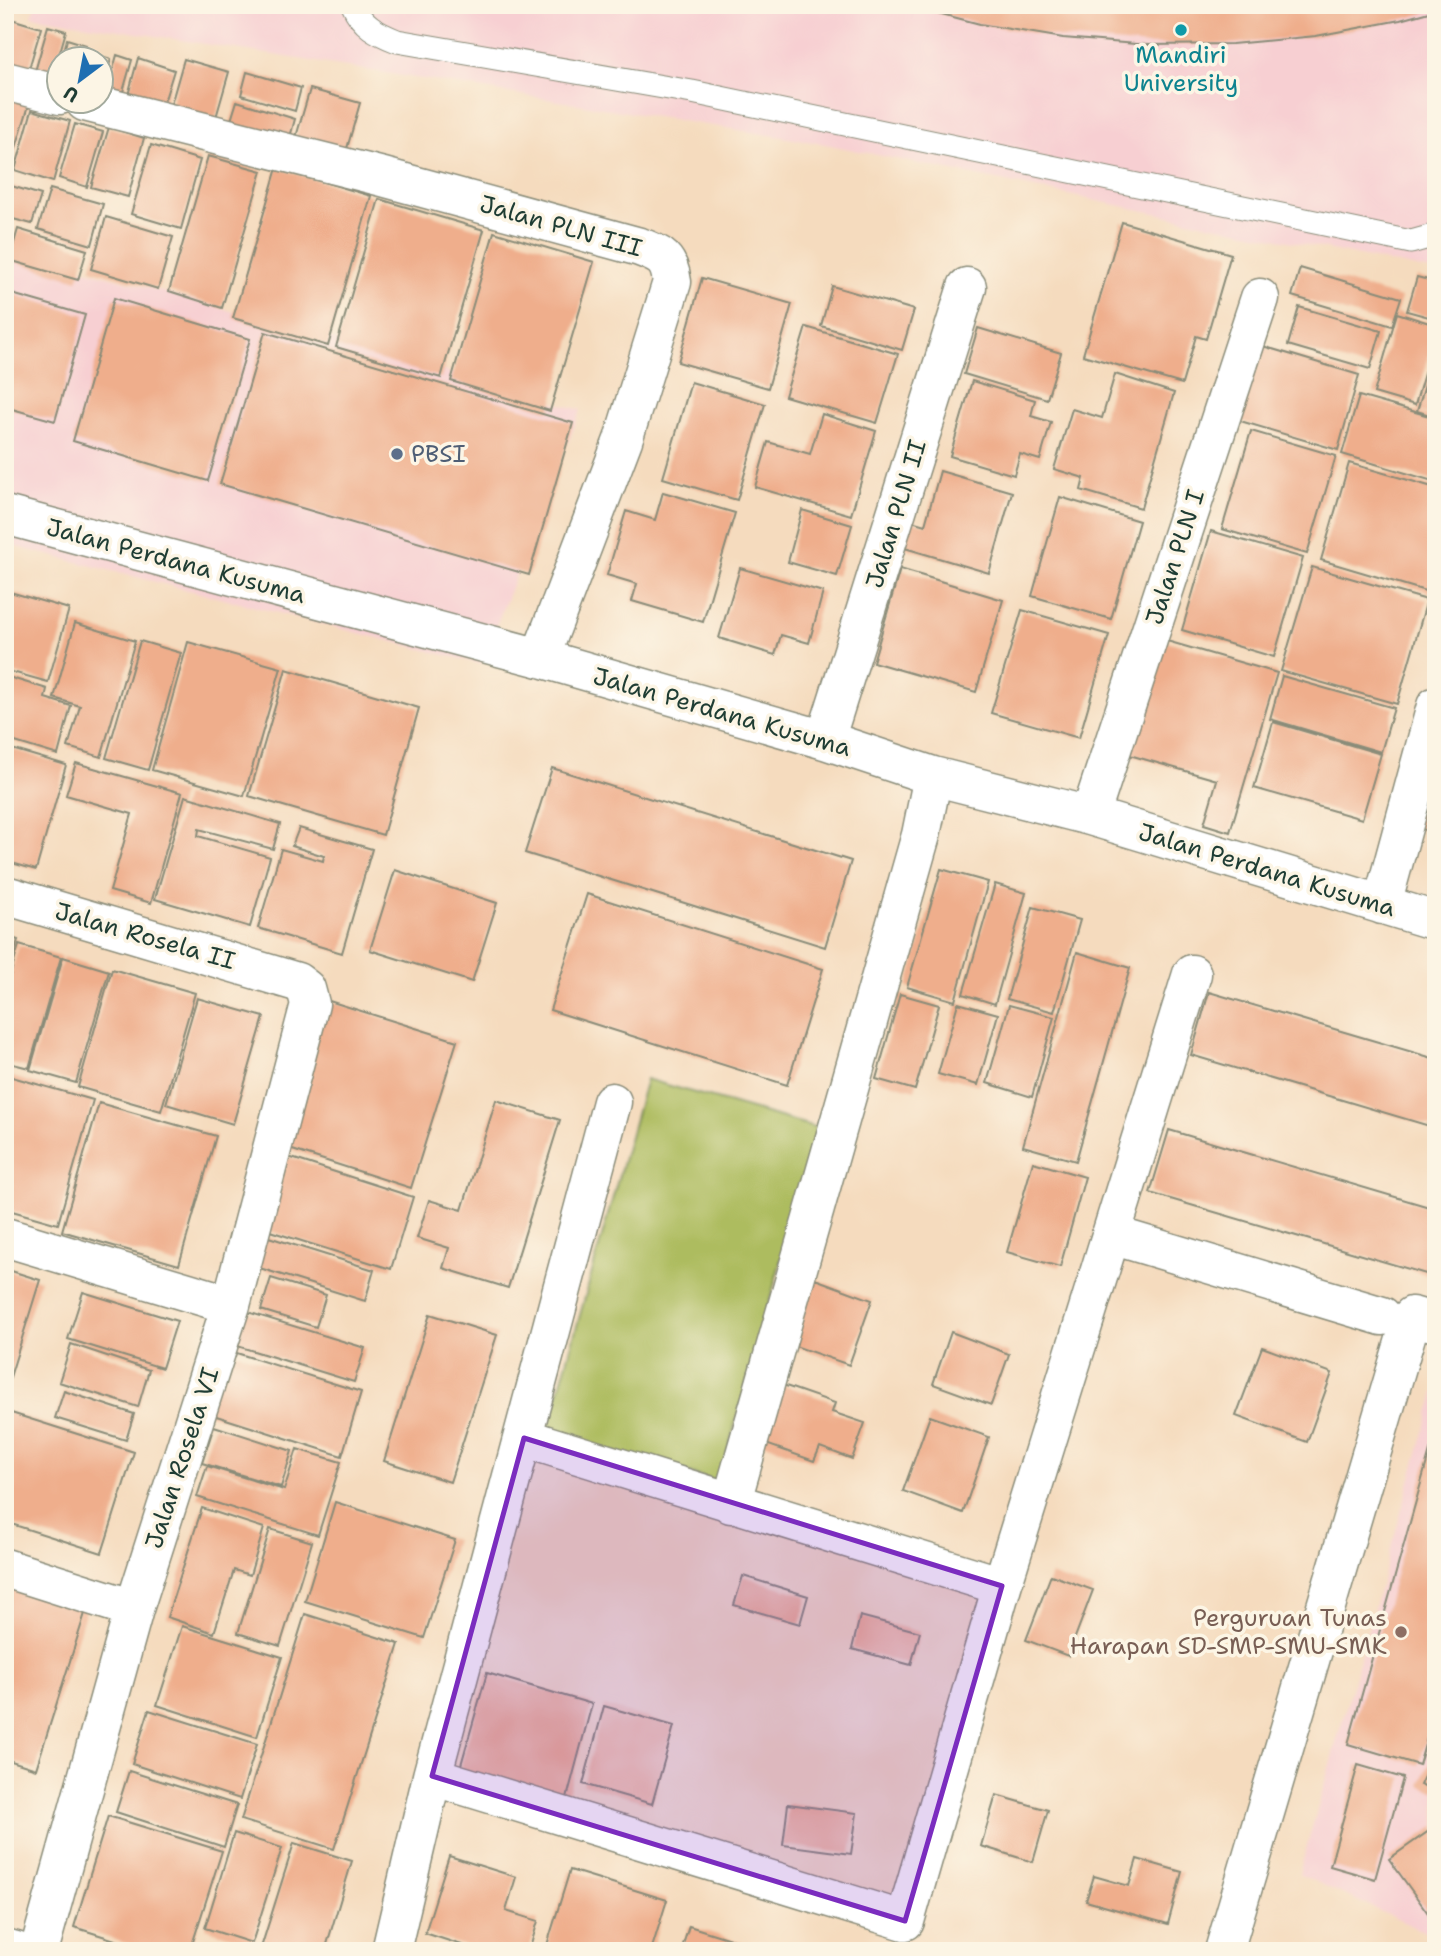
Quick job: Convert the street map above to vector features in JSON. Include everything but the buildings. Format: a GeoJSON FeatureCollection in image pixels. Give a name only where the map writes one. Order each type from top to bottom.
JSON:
{"type":"FeatureCollection","features":[{"type":"Feature","properties":{"kind":"street"},"geometry":{"type":"LineString","coordinates":[[5,81],[46,91]]}},
{"type":"Feature","properties":{"kind":"street","name":"Jalan PLN III"},"geometry":{"type":"LineString","coordinates":[[116,110],[383,177],[640,247],[658,254],[670,266],[672,282],[622,440],[540,658]]}},
{"type":"Feature","properties":{"kind":"street","name":"Jalan PLN II"},"geometry":{"type":"LineString","coordinates":[[825,740],[967,287]]}},
{"type":"Feature","properties":{"kind":"street","name":"Jalan PLN I"},"geometry":{"type":"LineString","coordinates":[[1090,816],[1261,298]]}},
{"type":"Feature","properties":{"kind":"street","name":"Jalan Perdana Kusuma"},"geometry":{"type":"LineString","coordinates":[[5,515],[540,658],[825,740],[933,776],[1090,816],[1436,921]]}},
{"type":"Feature","properties":{"kind":"street"},"geometry":{"type":"LineString","coordinates":[[1382,905],[1436,706]]}},
{"type":"Feature","properties":{"kind":"street"},"geometry":{"type":"LineString","coordinates":[[731,1504],[921,835],[933,776]]}},
{"type":"Feature","properties":{"kind":"street","name":"Jalan Rosela II"},"geometry":{"type":"LineString","coordinates":[[5,895],[285,978]]}},
{"type":"Feature","properties":{"kind":"street"},"geometry":{"type":"LineString","coordinates":[[432,1776],[905,1921],[1002,1586],[1192,974]]}},
{"type":"Feature","properties":{"kind":"street","name":"Jalan Rosela VI"},"geometry":{"type":"LineString","coordinates":[[39,1951],[134,1608],[231,1305],[310,1004],[306,989],[285,978]]}},
{"type":"Feature","properties":{"kind":"street"},"geometry":{"type":"LineString","coordinates":[[391,1951],[432,1776],[612,1102]]}},
{"type":"Feature","properties":{"kind":"street"},"geometry":{"type":"LineString","coordinates":[[1112,1235],[1410,1318],[1224,1951]]}},
{"type":"Feature","properties":{"kind":"street"},"geometry":{"type":"LineString","coordinates":[[5,1237],[231,1305]]}},
{"type":"Feature","properties":{"kind":"street"},"geometry":{"type":"LineString","coordinates":[[524,1438],[1002,1586]]}},
{"type":"Feature","properties":{"kind":"street"},"geometry":{"type":"LineString","coordinates":[[5,1568],[134,1608]]}},
{"type":"Feature","properties":{"kind":"street"},"geometry":{"type":"LineString","coordinates":[[5,1948],[16,1951]]}},
{"type":"Feature","properties":{"kind":"lane"},"geometry":{"type":"LineString","coordinates":[[353,5],[372,31],[397,41],[692,92],[1411,242],[1436,235]]}},
{"type":"Feature","properties":{"kind":"highlighted area"},"geometry":{"type":"Polygon","coordinates":[[[524,1438],[1002,1586],[905,1921],[432,1776],[524,1438]]]}},
{"type":"Feature","properties":{"kind":"shaded area"},"geometry":{"type":"Polygon","coordinates":[[[35,5],[1436,5],[1436,272],[825,144],[32,16],[35,5]]]}},
{"type":"Feature","properties":{"kind":"shaded area"},"geometry":{"type":"Polygon","coordinates":[[[5,247],[581,410],[481,664],[5,544],[5,247]]]}},
{"type":"Feature","properties":{"kind":"shaded area","name":"Perguruan Tunas Harapan SD-SMP-SMU-SMK"},"geometry":{"type":"Polygon","coordinates":[[[1436,1389],[1436,1937],[1299,1874],[1436,1389]]]}},
{"type":"Feature","properties":{"kind":"green space"},"geometry":{"type":"Polygon","coordinates":[[[646,1079],[818,1128],[719,1482],[547,1433],[646,1079]]]}},
{"type":"Feature","properties":{"kind":"place","name":"Mandiri University"},"geometry":{"type":"Point","coordinates":[1181,30]}},
{"type":"Feature","properties":{"kind":"place","name":"PBSI"},"geometry":{"type":"Point","coordinates":[397,454]}},
{"type":"Feature","properties":{"kind":"place","name":"Perguruan Tunas Harapan SD-SMP-SMU-SMK"},"geometry":{"type":"Point","coordinates":[1401,1632]}}]}
